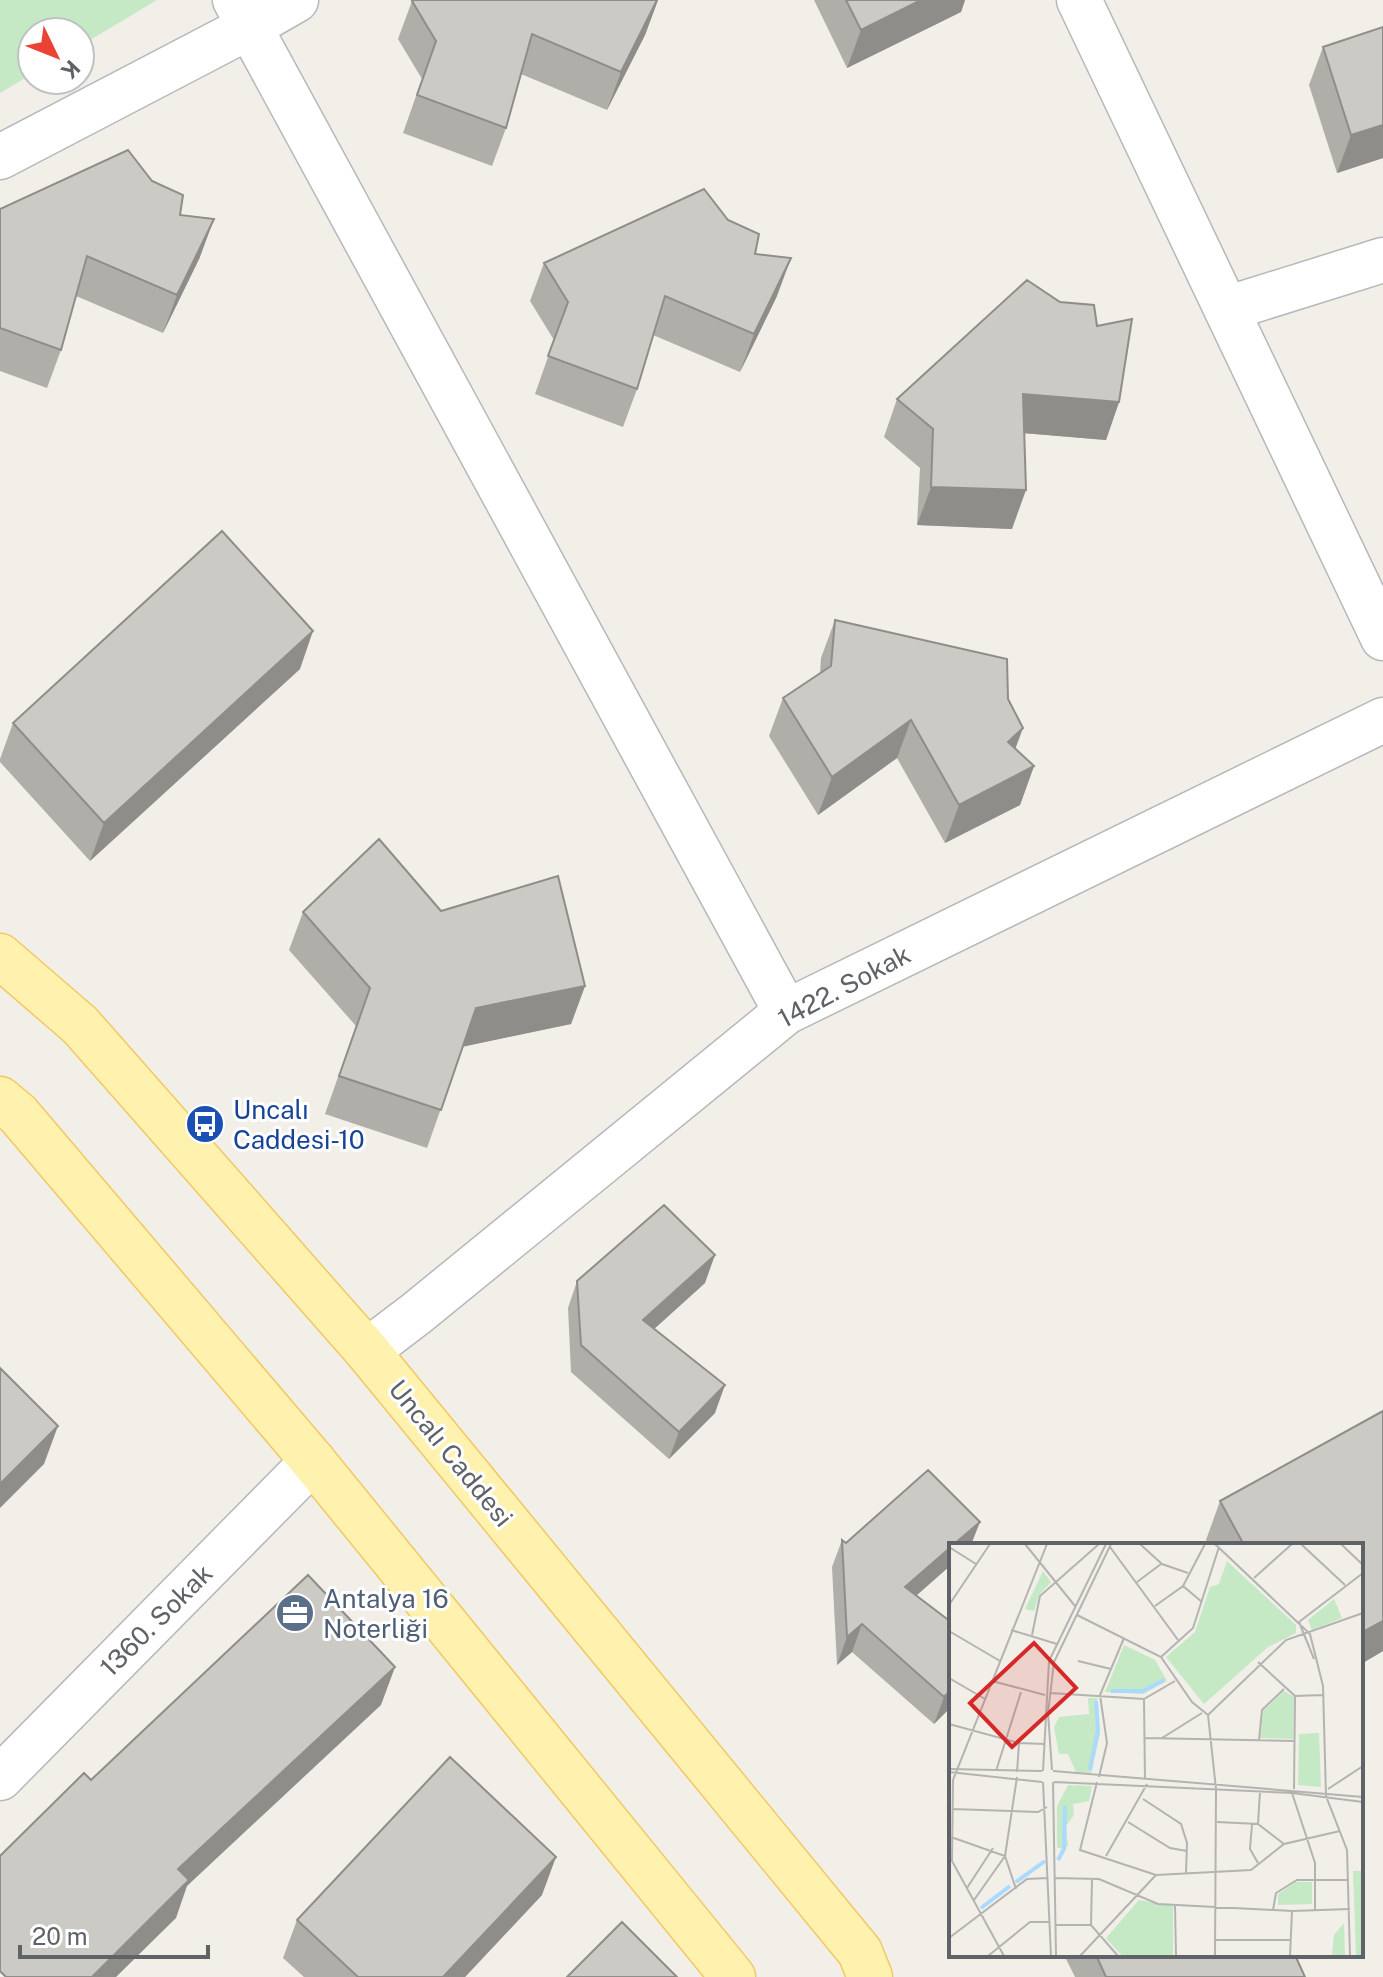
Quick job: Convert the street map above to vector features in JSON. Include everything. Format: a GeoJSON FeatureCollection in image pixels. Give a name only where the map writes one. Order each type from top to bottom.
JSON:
{"type":"FeatureCollection","features":[{"type":"Feature","properties":{"kind":"main road","name":"Uncalı Caddesi"},"geometry":{"type":"LineString","coordinates":[[0,956],[80,1025],[367,1351],[860,1952],[870,1977]]}},
{"type":"Feature","properties":{"kind":"main road"},"geometry":{"type":"LineString","coordinates":[[0,1099],[18,1114],[313,1461],[733,1977]]}},
{"type":"Feature","properties":{"kind":"street"},"geometry":{"type":"LineString","coordinates":[[0,157],[242,14],[296,0]]}},
{"type":"Feature","properties":{"kind":"street"},"geometry":{"type":"LineString","coordinates":[[1079,0],[1383,638]]}},
{"type":"Feature","properties":{"kind":"street"},"geometry":{"type":"LineString","coordinates":[[242,14],[786,1012]]}},
{"type":"Feature","properties":{"kind":"street"},"geometry":{"type":"LineString","coordinates":[[1226,309],[1383,260]]}},
{"type":"Feature","properties":{"kind":"street","name":"1422. Sokak"},"geometry":{"type":"LineString","coordinates":[[367,1351],[786,1012],[1383,720]]}},
{"type":"Feature","properties":{"kind":"street","name":"1360. Sokak"},"geometry":{"type":"LineString","coordinates":[[0,1778],[313,1461]]}},
{"type":"Feature","properties":{"kind":"green space"},"geometry":{"type":"Polygon","coordinates":[[[0,0],[157,0],[96,36],[96,16],[16,16],[16,84],[0,93],[0,0]]]}},
{"type":"Feature","properties":{"kind":"building"},"geometry":{"type":"Polygon","coordinates":[[[657,0],[621,72],[532,34],[506,128],[417,95],[436,41],[412,1],[657,0]]]}},
{"type":"Feature","properties":{"kind":"building"},"geometry":{"type":"Polygon","coordinates":[[[846,0],[921,0],[861,30],[846,0]]]}},
{"type":"Feature","properties":{"kind":"building"},"geometry":{"type":"Polygon","coordinates":[[[1383,27],[1383,125],[1351,135],[1323,47],[1383,27]]]}},
{"type":"Feature","properties":{"kind":"building"},"geometry":{"type":"Polygon","coordinates":[[[128,150],[152,181],[183,195],[180,215],[214,219],[177,295],[87,256],[61,350],[0,328],[0,209],[128,150]]]}},
{"type":"Feature","properties":{"kind":"building"},"geometry":{"type":"Polygon","coordinates":[[[704,189],[728,220],[759,234],[755,254],[791,258],[754,334],[665,296],[637,389],[548,356],[568,302],[544,263],[704,189]]]}},
{"type":"Feature","properties":{"kind":"building"},"geometry":{"type":"Polygon","coordinates":[[[1027,280],[1060,302],[1094,305],[1097,326],[1132,319],[1119,402],[1023,394],[1026,490],[931,487],[933,429],[897,399],[1027,280]]]}},
{"type":"Feature","properties":{"kind":"building"},"geometry":{"type":"Polygon","coordinates":[[[222,531],[313,631],[104,823],[13,723],[222,531]]]}},
{"type":"Feature","properties":{"kind":"building"},"geometry":{"type":"Polygon","coordinates":[[[835,620],[1007,659],[1008,699],[1023,728],[1008,742],[1034,766],[959,805],[911,720],[832,777],[783,698],[831,666],[835,620]]]}},
{"type":"Feature","properties":{"kind":"building"},"geometry":{"type":"Polygon","coordinates":[[[379,839],[441,911],[558,876],[585,986],[476,1008],[441,1110],[339,1076],[370,988],[303,912],[379,839]]]}},
{"type":"Feature","properties":{"kind":"building"},"geometry":{"type":"Polygon","coordinates":[[[664,1205],[715,1255],[643,1320],[725,1385],[679,1432],[581,1345],[577,1281],[664,1205]]]}},
{"type":"Feature","properties":{"kind":"building"},"geometry":{"type":"Polygon","coordinates":[[[0,1368],[58,1426],[0,1484],[0,1368]]]}},
{"type":"Feature","properties":{"kind":"building"},"geometry":{"type":"Polygon","coordinates":[[[1383,1411],[1383,1621],[1363,1632],[1363,1543],[1243,1543],[1220,1501],[1383,1411]]]}},
{"type":"Feature","properties":{"kind":"building"},"geometry":{"type":"Polygon","coordinates":[[[928,1470],[980,1522],[955,1543],[949,1543],[949,1549],[905,1587],[949,1620],[949,1692],[944,1697],[862,1624],[847,1637],[842,1540],[846,1543],[928,1470]]]}},
{"type":"Feature","properties":{"kind":"building"},"geometry":{"type":"Polygon","coordinates":[[[308,1575],[395,1667],[178,1869],[189,1880],[92,1977],[6,1977],[0,1971],[0,1856],[84,1773],[91,1780],[308,1575]]]}},
{"type":"Feature","properties":{"kind":"building"},"geometry":{"type":"Polygon","coordinates":[[[450,1757],[556,1857],[443,1977],[358,1977],[297,1920],[450,1757]]]}},
{"type":"Feature","properties":{"kind":"building"},"geometry":{"type":"Polygon","coordinates":[[[622,1922],[677,1977],[567,1977],[622,1922]]]}},
{"type":"Feature","properties":{"kind":"building"},"geometry":{"type":"Polygon","coordinates":[[[1097,1957],[1296,1957],[1305,1977],[1106,1977],[1097,1957]]]}},
{"type":"Feature","properties":{"kind":"place","name":"Uncalı Caddesi-10"},"geometry":{"type":"Point","coordinates":[205,1124]}},
{"type":"Feature","properties":{"kind":"place","name":"Antalya 16 Noterliği"},"geometry":{"type":"Point","coordinates":[295,1613]}}]}
